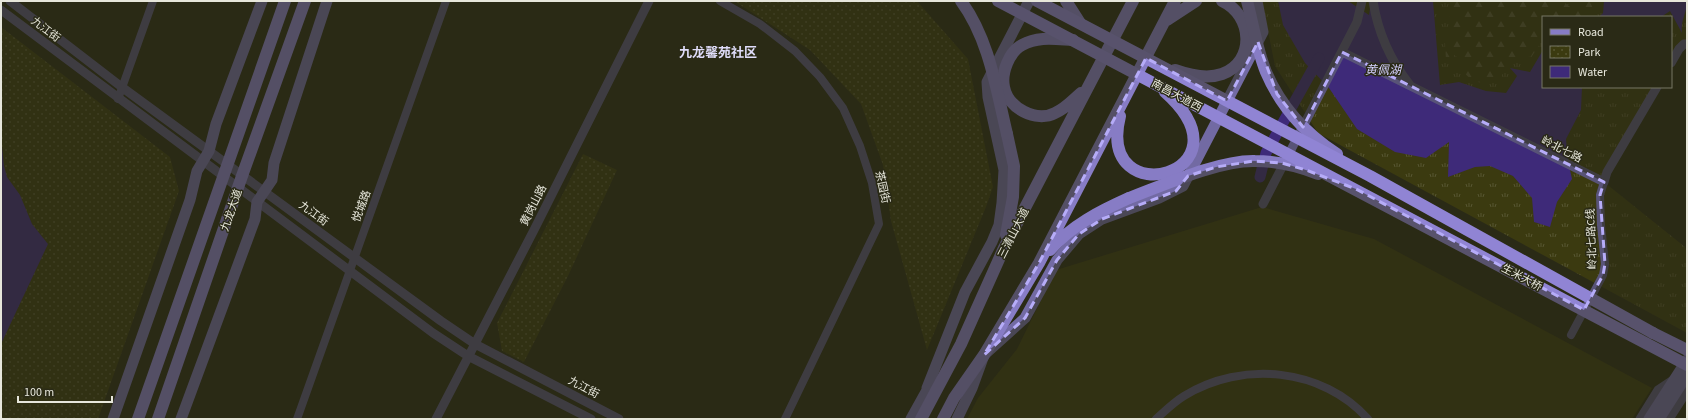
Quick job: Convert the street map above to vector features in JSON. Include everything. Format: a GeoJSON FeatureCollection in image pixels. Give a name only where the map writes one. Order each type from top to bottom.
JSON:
{"type":"FeatureCollection","features":[{"type":"Feature","properties":{"kind":"highway","name":"南昌大道西"},"geometry":{"type":"LineString","coordinates":[[998,1],[1356,189]]}},
{"type":"Feature","properties":{"kind":"highway","name":"南昌大道西"},"geometry":{"type":"LineString","coordinates":[[1037,1],[1370,176]]}},
{"type":"Feature","properties":{"kind":"highway","name":"生米大桥"},"geometry":{"type":"LineString","coordinates":[[1370,176],[1687,350]]}},
{"type":"Feature","properties":{"kind":"highway","name":"生米大桥"},"geometry":{"type":"LineString","coordinates":[[1356,189],[1687,365]]}},
{"type":"Feature","properties":{"kind":"main road"},"geometry":{"type":"LineString","coordinates":[[113,419],[190,200],[198,170],[209,151],[216,124],[262,1]]}},
{"type":"Feature","properties":{"kind":"main road","name":"九龙大道"},"geometry":{"type":"LineString","coordinates":[[138,419],[226,164],[285,1]]}},
{"type":"Feature","properties":{"kind":"main road","name":"九龙大道"},"geometry":{"type":"LineString","coordinates":[[158,419],[242,176],[306,1]]}},
{"type":"Feature","properties":{"kind":"main road"},"geometry":{"type":"LineString","coordinates":[[181,419],[255,219],[257,202],[272,180],[274,163],[327,1]]}},
{"type":"Feature","properties":{"kind":"main road"},"geometry":{"type":"LineString","coordinates":[[961,1],[973,18],[982,40],[1014,166],[1013,197],[1004,248]]}},
{"type":"Feature","properties":{"kind":"main road"},"geometry":{"type":"LineString","coordinates":[[910,419],[927,388],[965,292],[992,242],[999,224],[1004,170],[988,97],[987,82],[1029,1]]}},
{"type":"Feature","properties":{"kind":"main road"},"geometry":{"type":"LineString","coordinates":[[1066,1],[1080,23]]}},
{"type":"Feature","properties":{"kind":"main road"},"geometry":{"type":"LineString","coordinates":[[1125,14],[1128,1]]}},
{"type":"Feature","properties":{"kind":"main road"},"geometry":{"type":"LineString","coordinates":[[1125,14],[1132,1]]}},
{"type":"Feature","properties":{"kind":"main road"},"geometry":{"type":"LineString","coordinates":[[943,419],[954,398],[984,355],[1039,263],[1175,1]]}},
{"type":"Feature","properties":{"kind":"main road"},"geometry":{"type":"LineString","coordinates":[[1164,22],[1196,1]]}},
{"type":"Feature","properties":{"kind":"main road"},"geometry":{"type":"LineString","coordinates":[[1247,1],[1266,71],[1277,94],[1288,111],[1306,130],[1329,149],[1370,176]]}},
{"type":"Feature","properties":{"kind":"main road"},"geometry":{"type":"LineString","coordinates":[[957,419],[972,388],[984,355],[1025,318],[1057,260],[1079,234],[1102,219],[1165,196],[1183,186],[1263,32],[1257,1]]}},
{"type":"Feature","properties":{"kind":"main road"},"geometry":{"type":"LineString","coordinates":[[1159,65],[1187,74],[1207,76],[1221,74],[1234,67],[1245,47],[1246,36],[1241,16],[1226,3]]}},
{"type":"Feature","properties":{"kind":"main road","name":"三清山大道"},"geometry":{"type":"LineString","coordinates":[[921,419],[960,344],[1004,248],[1125,14]]}},
{"type":"Feature","properties":{"kind":"main road"},"geometry":{"type":"LineString","coordinates":[[1073,40],[1045,38],[1032,40],[1020,45],[1010,57],[1004,74],[1004,88],[1009,97],[1028,114],[1041,116],[1054,114],[1068,105],[1088,87]]}},
{"type":"Feature","properties":{"kind":"main road"},"geometry":{"type":"LineString","coordinates":[[1123,101],[1117,126],[1119,149],[1122,157],[1136,171],[1158,176],[1181,166],[1192,150],[1192,127],[1188,116],[1179,104],[1156,84]]}},
{"type":"Feature","properties":{"kind":"main road"},"geometry":{"type":"LineString","coordinates":[[1039,263],[1071,230],[1101,211],[1129,198],[1216,167],[1254,160],[1282,163],[1306,170],[1356,189]]}},
{"type":"Feature","properties":{"kind":"main road"},"geometry":{"type":"LineString","coordinates":[[927,388],[960,344]]}},
{"type":"Feature","properties":{"kind":"main road"},"geometry":{"type":"LineString","coordinates":[[1659,419],[1683,381],[1687,360]]}},
{"type":"Feature","properties":{"kind":"main road"},"geometry":{"type":"LineString","coordinates":[[1649,419],[1683,381]]}},
{"type":"Feature","properties":{"kind":"street","name":"九江街"},"geometry":{"type":"LineString","coordinates":[[10,1],[123,88],[410,300],[475,344],[619,419]]}},
{"type":"Feature","properties":{"kind":"street"},"geometry":{"type":"LineString","coordinates":[[118,99],[153,1]]}},
{"type":"Feature","properties":{"kind":"street","name":"悦城路"},"geometry":{"type":"LineString","coordinates":[[298,419],[446,1]]}},
{"type":"Feature","properties":{"kind":"street","name":"黄岗山路"},"geometry":{"type":"LineString","coordinates":[[436,419],[649,1]]}},
{"type":"Feature","properties":{"kind":"street","name":"茶园街"},"geometry":{"type":"LineString","coordinates":[[720,1],[760,24],[795,51],[820,77],[843,108],[860,146],[872,183],[879,224],[785,419]]}},
{"type":"Feature","properties":{"kind":"street"},"geometry":{"type":"LineString","coordinates":[[1263,204],[1359,18],[1362,1]]}},
{"type":"Feature","properties":{"kind":"street","name":"岭北七路"},"geometry":{"type":"LineString","coordinates":[[1373,1],[1377,21],[1386,48],[1397,68],[1412,87]]}},
{"type":"Feature","properties":{"kind":"street","name":"九江街"},"geometry":{"type":"LineString","coordinates":[[1,10],[222,177],[415,320],[468,356],[591,419]]}},
{"type":"Feature","properties":{"kind":"street"},"geometry":{"type":"LineString","coordinates":[[1672,61],[1679,49],[1684,44],[1687,44]]}},
{"type":"Feature","properties":{"kind":"street","name":"岭北七路"},"geometry":{"type":"LineString","coordinates":[[1342,52],[1604,182]]}},
{"type":"Feature","properties":{"kind":"street"},"geometry":{"type":"LineString","coordinates":[[1604,182],[1607,172],[1656,88]]}},
{"type":"Feature","properties":{"kind":"street","name":"岭北七路C线"},"geometry":{"type":"LineString","coordinates":[[1571,335],[1603,275],[1605,264],[1600,195],[1604,182]]}},
{"type":"Feature","properties":{"kind":"street"},"geometry":{"type":"LineString","coordinates":[[1156,419],[1184,396],[1218,380],[1255,373],[1292,376],[1328,388],[1359,409],[1368,419]]}},
{"type":"Feature","properties":{"kind":"street"},"geometry":{"type":"LineString","coordinates":[[1640,419],[1658,390],[1683,381]]}},
{"type":"Feature","properties":{"kind":"street"},"geometry":{"type":"LineString","coordinates":[[1669,419],[1683,381]]}},
{"type":"Feature","properties":{"kind":"highlighted area"},"geometry":{"type":"Polygon","coordinates":[[[1258,42],[1277,94],[1303,127],[1342,52],[1604,182],[1600,195],[1605,264],[1603,275],[1584,310],[1356,189],[1306,170],[1282,163],[1254,161],[1216,167],[1188,176],[1176,191],[1102,219],[1079,234],[1057,260],[1025,318],[984,355],[1039,263],[1146,58],[1227,101],[1258,42]]]}},
{"type":"Feature","properties":{"kind":"green space"},"geometry":{"type":"Polygon","coordinates":[[[734,1],[917,1],[968,59],[993,187],[927,350],[891,221],[883,165],[861,104],[810,50],[734,1]]]}},
{"type":"Feature","properties":{"kind":"green space"},"geometry":{"type":"Polygon","coordinates":[[[1262,1],[1687,1],[1687,44],[1672,62],[1672,16],[1542,16],[1542,88],[1656,88],[1604,182],[1685,247],[1687,254],[1687,333],[1318,133],[1275,66],[1262,1]]]}},
{"type":"Feature","properties":{"kind":"green space"},"geometry":{"type":"Polygon","coordinates":[[[1455,1],[1562,1],[1573,9],[1577,1],[1595,1],[1588,16],[1542,16],[1542,27],[1538,33],[1540,44],[1532,56],[1512,61],[1502,70],[1502,79],[1489,83],[1482,83],[1470,78],[1462,68],[1461,61],[1455,55],[1446,60],[1445,42],[1451,36],[1449,27],[1450,14],[1455,1]]]}},
{"type":"Feature","properties":{"kind":"green space"},"geometry":{"type":"Polygon","coordinates":[[[1,27],[170,157],[179,191],[98,419],[1,419],[1,27]]]}},
{"type":"Feature","properties":{"kind":"green space"},"geometry":{"type":"Polygon","coordinates":[[[583,154],[617,170],[568,276],[524,362],[502,351],[497,323],[583,154]]]}},
{"type":"Feature","properties":{"kind":"green space"},"geometry":{"type":"Polygon","coordinates":[[[1262,207],[1374,239],[1652,388],[1632,419],[967,419],[978,398],[1017,349],[1056,270],[1262,207]]]}},
{"type":"Feature","properties":{"kind":"water","name":"黄佩湖"},"geometry":{"type":"Polygon","coordinates":[[[1278,1],[1348,1],[1369,15],[1371,2],[1433,1],[1440,85],[1459,82],[1486,91],[1506,93],[1517,76],[1510,68],[1530,72],[1542,52],[1542,88],[1582,88],[1581,110],[1566,139],[1568,161],[1572,179],[1557,202],[1550,227],[1534,222],[1532,198],[1513,176],[1490,166],[1475,167],[1448,177],[1449,142],[1426,158],[1395,152],[1357,129],[1329,88],[1305,63],[1283,25],[1278,1]]]}},
{"type":"Feature","properties":{"kind":"water"},"geometry":{"type":"Polygon","coordinates":[[[1604,1],[1687,1],[1682,25],[1682,33],[1670,11],[1662,16],[1600,16],[1603,13],[1604,1]]]}},
{"type":"Feature","properties":{"kind":"water"},"geometry":{"type":"Polygon","coordinates":[[[1,137],[4,166],[7,177],[20,195],[32,224],[48,244],[1,344],[1,137]]]}},
{"type":"Feature","properties":{"kind":"waterway"},"geometry":{"type":"LineString","coordinates":[[1260,177],[1266,153],[1319,58]]}},
{"type":"Feature","properties":{"kind":"district","name":"九龙馨苑社区"},"geometry":{"type":"Point","coordinates":[718,52]}}]}
